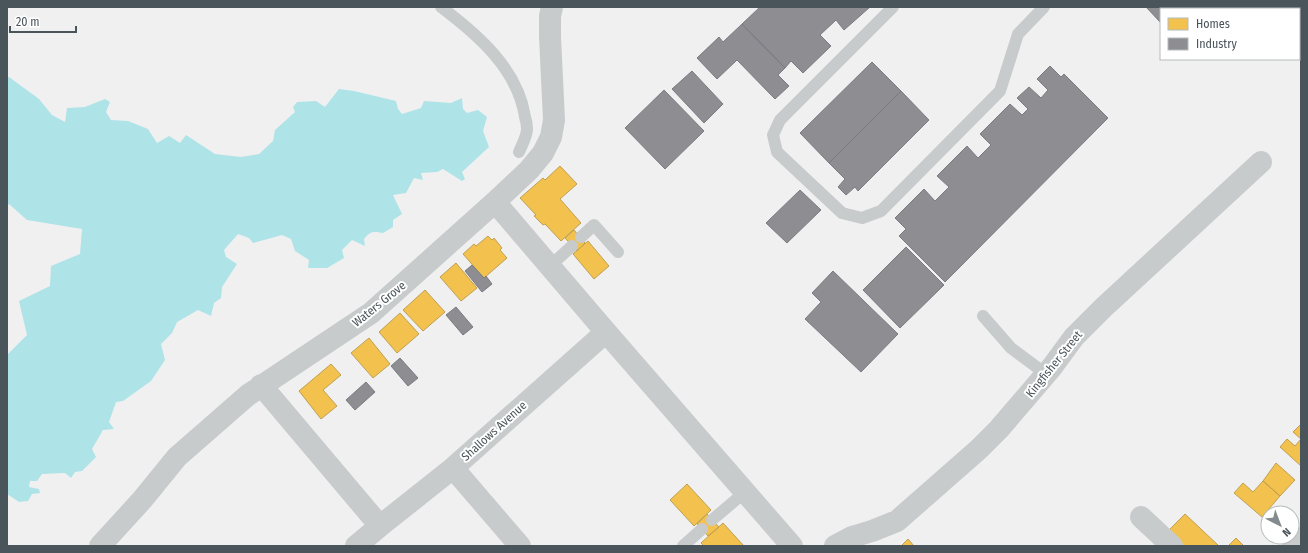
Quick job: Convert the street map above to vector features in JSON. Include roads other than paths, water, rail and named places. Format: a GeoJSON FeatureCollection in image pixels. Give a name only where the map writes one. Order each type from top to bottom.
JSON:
{"type":"FeatureCollection","features":[{"type":"Feature","properties":{"kind":"main road"},"geometry":{"type":"LineString","coordinates":[[1293,546],[1301,538]]}},
{"type":"Feature","properties":{"kind":"street","name":"Waters Grove"},"geometry":{"type":"LineString","coordinates":[[100,546],[177,457],[248,394],[371,313],[496,202],[544,153],[551,137],[554,120],[550,16],[552,7]]}},
{"type":"Feature","properties":{"kind":"street","name":"Kingfisher Street"},"geometry":{"type":"LineString","coordinates":[[835,546],[852,537],[897,521],[979,449],[999,429],[1046,374],[1074,336],[1261,162]]}},
{"type":"Feature","properties":{"kind":"street"},"geometry":{"type":"LineString","coordinates":[[496,202],[606,332],[792,546]]}},
{"type":"Feature","properties":{"kind":"street","name":"Shallows Avenue"},"geometry":{"type":"LineString","coordinates":[[356,546],[452,468],[606,332]]}},
{"type":"Feature","properties":{"kind":"street"},"geometry":{"type":"LineString","coordinates":[[261,385],[380,526]]}},
{"type":"Feature","properties":{"kind":"street"},"geometry":{"type":"LineString","coordinates":[[452,468],[520,546]]}},
{"type":"Feature","properties":{"kind":"street"},"geometry":{"type":"LineString","coordinates":[[1141,517],[1172,546]]}},
{"type":"Feature","properties":{"kind":"lane"},"geometry":{"type":"LineString","coordinates":[[441,7],[464,24],[488,48],[511,76],[523,105],[527,129],[519,152]]}},
{"type":"Feature","properties":{"kind":"lane"},"geometry":{"type":"LineString","coordinates":[[892,7],[780,120],[774,135],[777,152],[842,213],[862,218],[881,211],[1000,91],[1018,34],[1044,7]]}},
{"type":"Feature","properties":{"kind":"lane"},"geometry":{"type":"LineString","coordinates":[[550,266],[594,226],[618,252]]}},
{"type":"Feature","properties":{"kind":"lane"},"geometry":{"type":"LineString","coordinates":[[983,316],[1012,348],[1046,374]]}},
{"type":"Feature","properties":{"kind":"lane"},"geometry":{"type":"LineString","coordinates":[[712,520],[745,492]]}},
{"type":"Feature","properties":{"kind":"lane"},"geometry":{"type":"LineString","coordinates":[[683,546],[702,529]]}},
{"type":"Feature","properties":{"kind":"water"},"geometry":{"type":"Polygon","coordinates":[[[9,77],[39,99],[52,115],[65,122],[67,108],[85,107],[105,99],[110,102],[106,112],[111,120],[128,121],[148,129],[157,143],[169,136],[180,143],[186,135],[215,154],[241,157],[259,154],[273,141],[275,130],[295,112],[293,107],[297,102],[316,101],[325,107],[339,89],[396,101],[398,109],[402,114],[421,108],[424,101],[451,103],[462,98],[463,109],[467,113],[478,110],[487,117],[483,131],[489,147],[462,172],[465,179],[462,181],[443,169],[437,172],[421,173],[423,180],[414,178],[406,193],[393,195],[402,214],[393,220],[393,227],[383,233],[375,232],[368,234],[364,239],[365,246],[352,240],[342,250],[344,258],[327,268],[308,268],[309,260],[295,251],[291,239],[282,235],[253,243],[249,238],[238,234],[224,250],[226,257],[237,264],[222,287],[221,298],[214,303],[211,316],[198,310],[177,322],[172,333],[161,344],[165,360],[151,381],[123,401],[116,402],[109,422],[114,429],[103,430],[92,449],[96,457],[82,471],[75,472],[71,478],[65,473],[42,474],[37,481],[30,481],[29,487],[39,489],[40,493],[32,494],[28,501],[19,502],[7,494],[7,355],[27,335],[19,301],[50,286],[51,266],[80,254],[82,229],[27,220],[9,204],[7,206],[7,78],[9,77]]]}}]}
